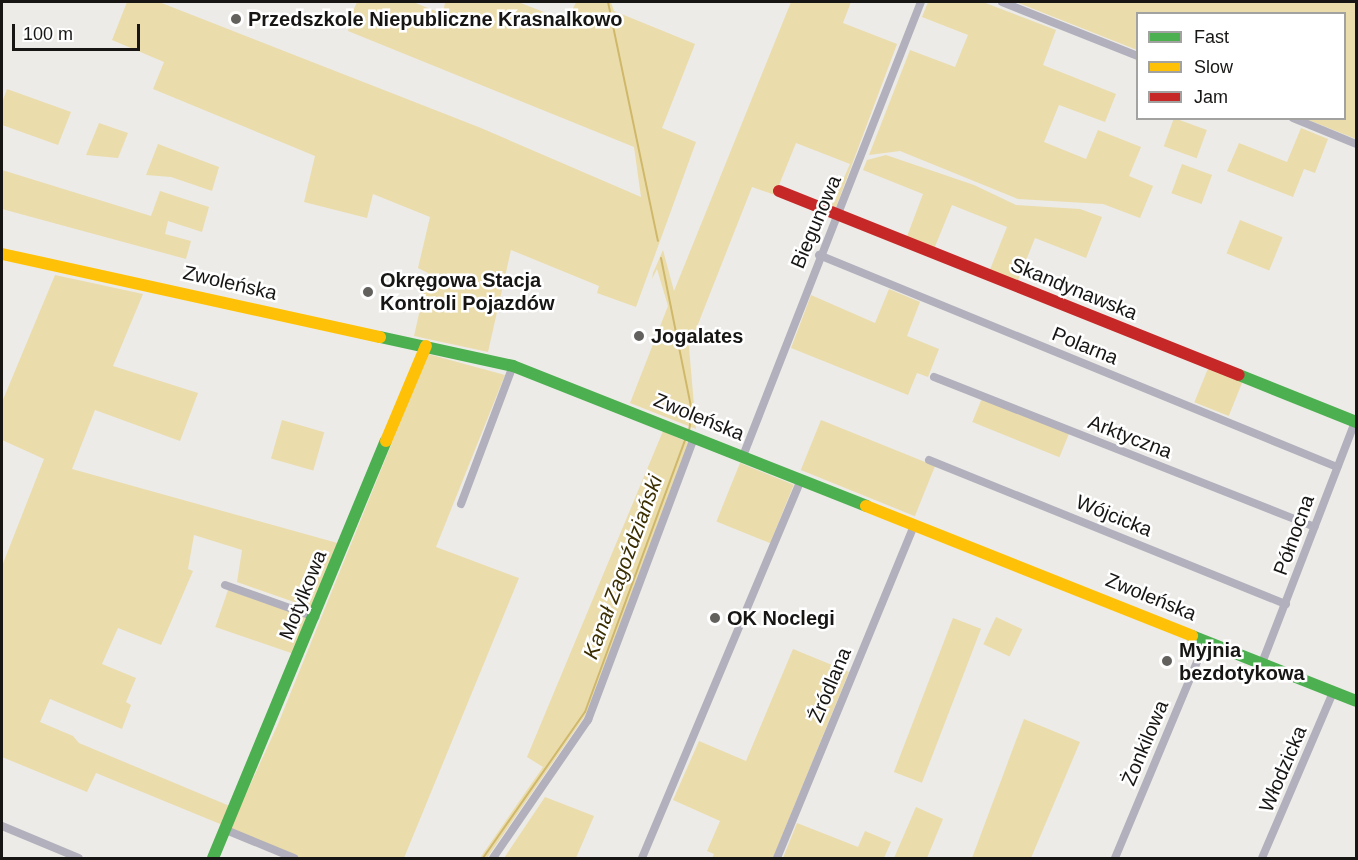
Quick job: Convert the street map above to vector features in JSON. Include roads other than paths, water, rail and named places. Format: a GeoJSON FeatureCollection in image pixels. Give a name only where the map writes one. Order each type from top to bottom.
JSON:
{"type":"FeatureCollection","features":[{"type":"Feature","properties":{"kind":"street","name":"Biegunowa"},"geometry":{"type":"LineString","coordinates":[[743,456],[819,255],[921,2]]}},
{"type":"Feature","properties":{"kind":"street"},"geometry":{"type":"LineString","coordinates":[[1002,2],[1136,56]]}},
{"type":"Feature","properties":{"kind":"street"},"geometry":{"type":"LineString","coordinates":[[1298,120],[1356,144]]}},
{"type":"Feature","properties":{"kind":"street","name":"Skandynawska"},"geometry":{"type":"LineString","coordinates":[[778,191],[1356,421]]}},
{"type":"Feature","properties":{"kind":"street","name":"Zwoleńska"},"geometry":{"type":"LineString","coordinates":[[2,254],[513,366],[690,434],[1356,701]]}},
{"type":"Feature","properties":{"kind":"street","name":"Polarna"},"geometry":{"type":"LineString","coordinates":[[819,255],[1337,467]]}},
{"type":"Feature","properties":{"kind":"street","name":"Motylkowa"},"geometry":{"type":"LineString","coordinates":[[213,858],[426,346]]}},
{"type":"Feature","properties":{"kind":"street"},"geometry":{"type":"LineString","coordinates":[[460,504],[513,366]]}},
{"type":"Feature","properties":{"kind":"street","name":"Arktyczna"},"geometry":{"type":"LineString","coordinates":[[934,377],[1314,527]]}},
{"type":"Feature","properties":{"kind":"street","name":"Północna"},"geometry":{"type":"LineString","coordinates":[[1262,663],[1356,421]]}},
{"type":"Feature","properties":{"kind":"street"},"geometry":{"type":"LineString","coordinates":[[493,858],[588,720],[690,434]]}},
{"type":"Feature","properties":{"kind":"street","name":"Wójcicka"},"geometry":{"type":"LineString","coordinates":[[929,460],[1286,604]]}},
{"type":"Feature","properties":{"kind":"street"},"geometry":{"type":"LineString","coordinates":[[642,858],[801,479]]}},
{"type":"Feature","properties":{"kind":"street","name":"Źródlana"},"geometry":{"type":"LineString","coordinates":[[777,858],[915,524]]}},
{"type":"Feature","properties":{"kind":"street"},"geometry":{"type":"LineString","coordinates":[[225,585],[315,617]]}},
{"type":"Feature","properties":{"kind":"street","name":"Żonkilowa"},"geometry":{"type":"LineString","coordinates":[[1114,858],[1206,640]]}},
{"type":"Feature","properties":{"kind":"street","name":"Włodzicka"},"geometry":{"type":"LineString","coordinates":[[1262,858],[1333,692]]}},
{"type":"Feature","properties":{"kind":"street"},"geometry":{"type":"LineString","coordinates":[[2,826],[79,858]]}},
{"type":"Feature","properties":{"kind":"street"},"geometry":{"type":"LineString","coordinates":[[226,830],[294,858]]}},
{"type":"Feature","properties":{"kind":"waterway","name":"Kanał Zagoździański"},"geometry":{"type":"LineString","coordinates":[[608,2],[658,241]]}},
{"type":"Feature","properties":{"kind":"waterway","name":"Kanał Zagoździański"},"geometry":{"type":"LineString","coordinates":[[661,258],[692,412],[689,432]]}},
{"type":"Feature","properties":{"kind":"waterway","name":"Kanał Zagoździański"},"geometry":{"type":"LineString","coordinates":[[483,858],[585,712],[685,440]]}},
{"type":"Feature","properties":{"kind":"place","name":"Przedszkole Niepubliczne Krasnalkowo"},"geometry":{"type":"Point","coordinates":[236,19]}},
{"type":"Feature","properties":{"kind":"place","name":"Okręgowa Stacja Kontroli Pojazdów"},"geometry":{"type":"Point","coordinates":[368,292]}},
{"type":"Feature","properties":{"kind":"place","name":"Jogalates"},"geometry":{"type":"Point","coordinates":[639,336]}},
{"type":"Feature","properties":{"kind":"place","name":"OK Noclegi"},"geometry":{"type":"Point","coordinates":[715,618]}},
{"type":"Feature","properties":{"kind":"place","name":"Myjnia bezdotykowa"},"geometry":{"type":"Point","coordinates":[1167,661]}}]}
